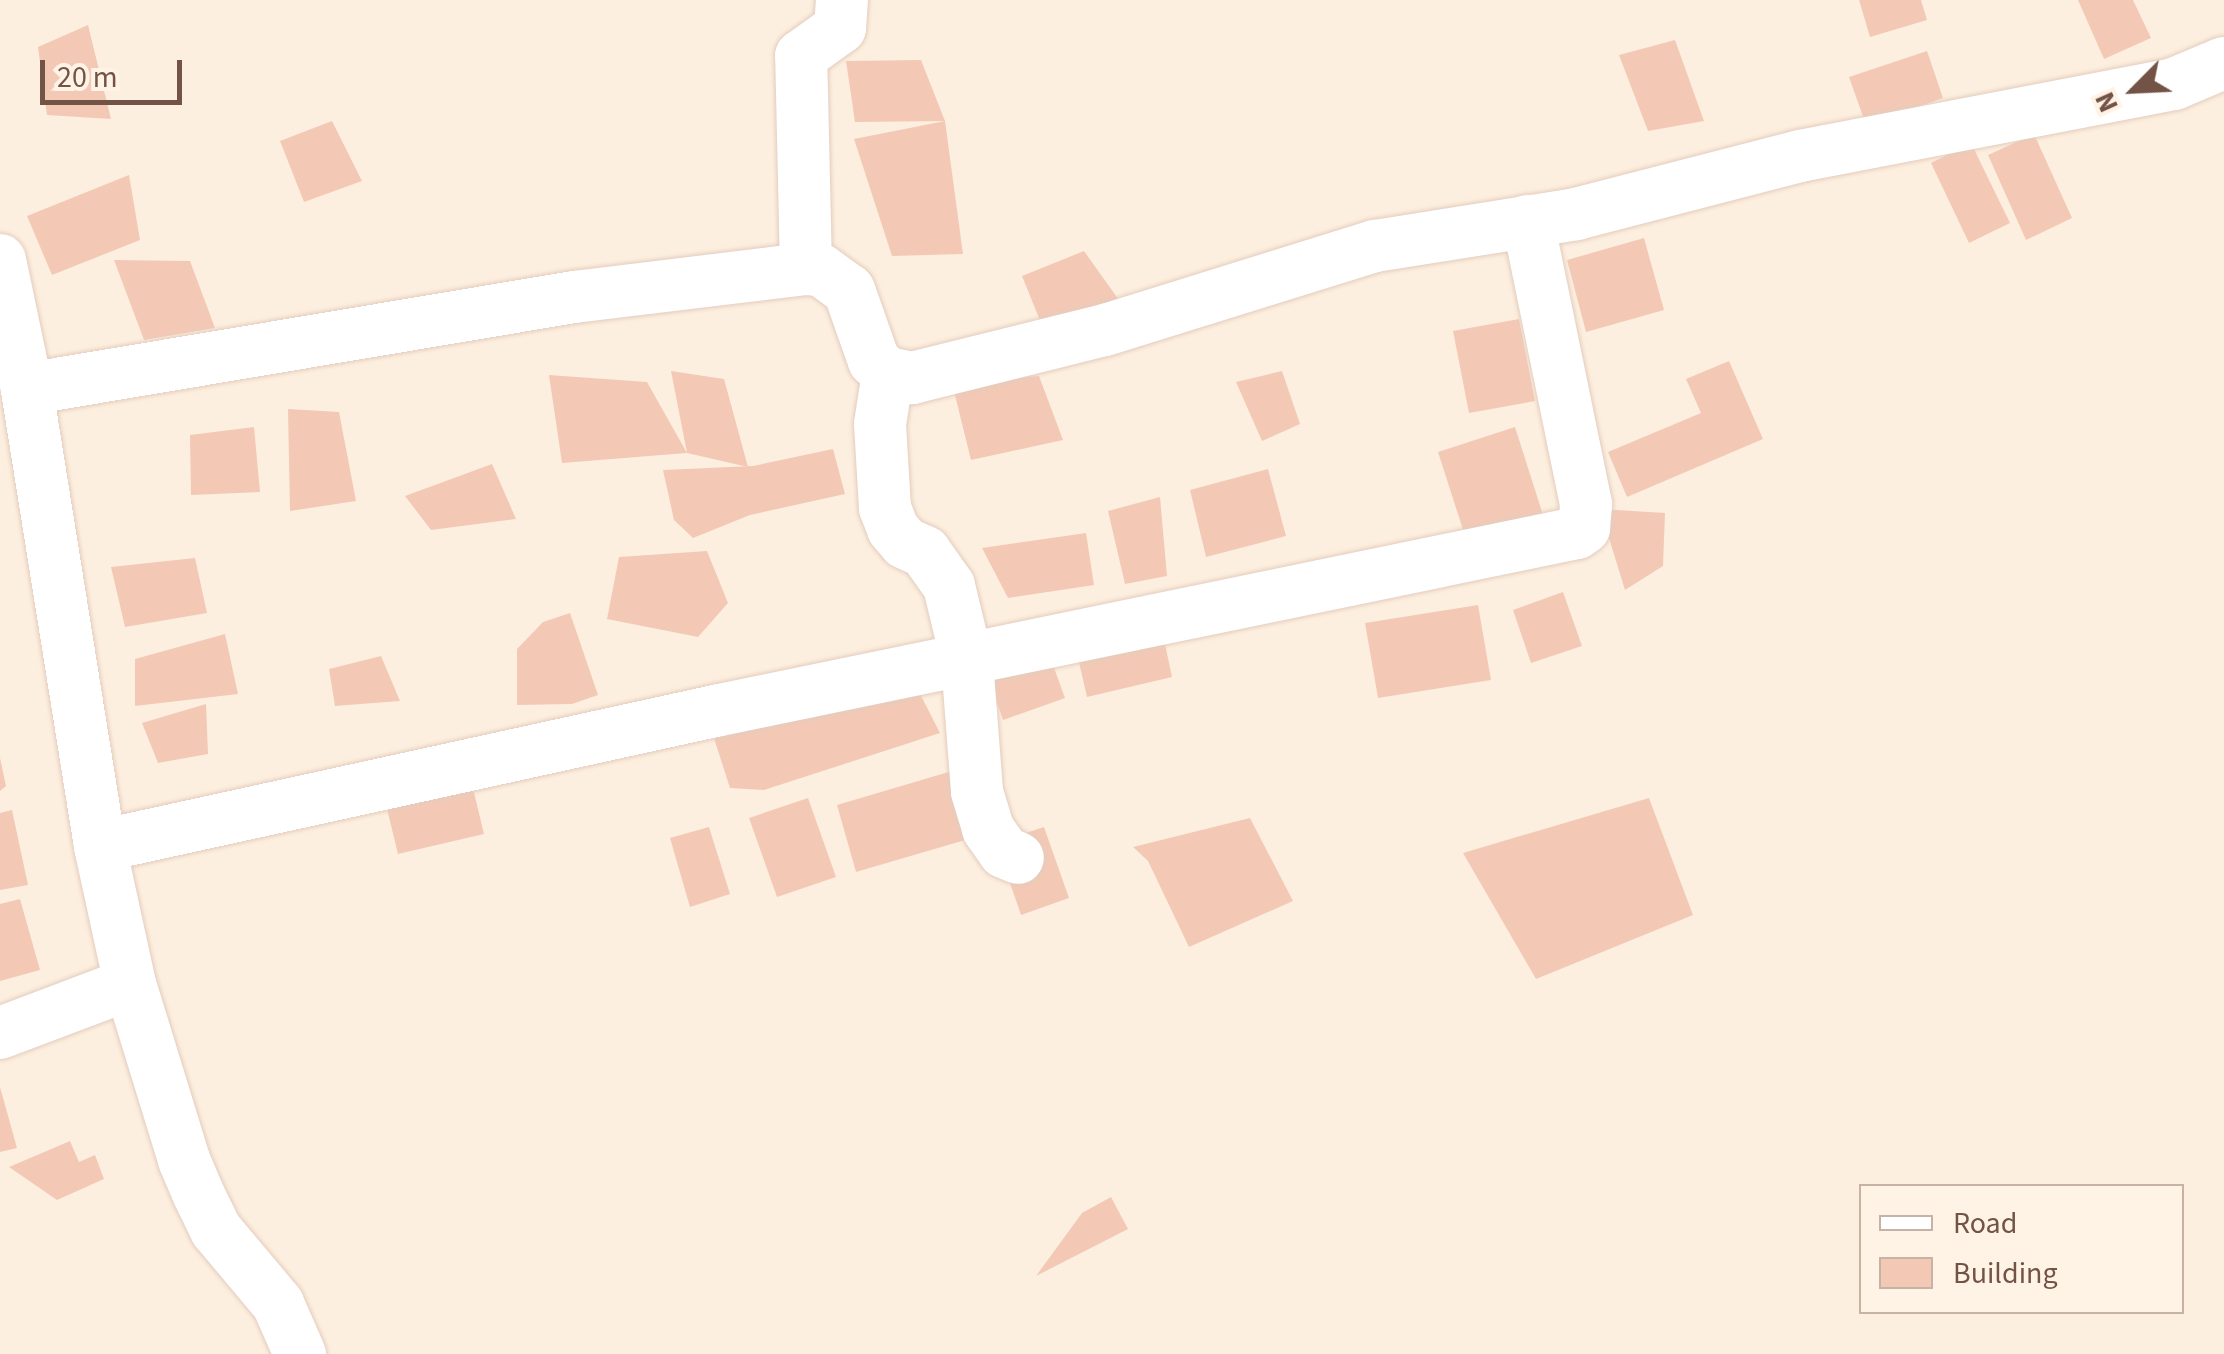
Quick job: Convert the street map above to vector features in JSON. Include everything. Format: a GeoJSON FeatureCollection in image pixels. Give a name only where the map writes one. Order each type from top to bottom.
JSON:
{"type":"FeatureCollection","features":[{"type":"Feature","properties":{"kind":"street"},"geometry":{"type":"LineString","coordinates":[[806,268],[800,56],[840,28],[842,0]]}},
{"type":"Feature","properties":{"kind":"street"},"geometry":{"type":"LineString","coordinates":[[26,389],[574,297],[806,268],[821,270],[849,290],[874,361],[888,373],[912,378],[1105,330],[1375,246],[1576,214],[1800,156],[2174,84],[2224,63]]}},
{"type":"Feature","properties":{"kind":"street"},"geometry":{"type":"LineString","coordinates":[[100,846],[1557,539],[1584,528],[1586,504],[1528,222]]}},
{"type":"Feature","properties":{"kind":"street"},"geometry":{"type":"LineString","coordinates":[[0,260],[26,389],[100,846],[130,984],[184,1160],[198,1193],[216,1230],[278,1304],[300,1354]]}},
{"type":"Feature","properties":{"kind":"street"},"geometry":{"type":"LineString","coordinates":[[888,373],[880,424],[885,508],[893,529],[905,543],[926,552],[944,576],[960,618],[977,792],[988,829],[1004,852],[1018,858]]}},
{"type":"Feature","properties":{"kind":"street"},"geometry":{"type":"LineString","coordinates":[[0,1033],[130,984]]}},
{"type":"Feature","properties":{"kind":"building"},"geometry":{"type":"Polygon","coordinates":[[[1859,0],[1921,0],[1927,20],[1870,37],[1859,0]]]}},
{"type":"Feature","properties":{"kind":"building"},"geometry":{"type":"Polygon","coordinates":[[[2078,0],[2133,0],[2151,38],[2104,59],[2078,0]]]}},
{"type":"Feature","properties":{"kind":"building"},"geometry":{"type":"Polygon","coordinates":[[[88,25],[111,119],[47,115],[38,47],[88,25]]]}},
{"type":"Feature","properties":{"kind":"building"},"geometry":{"type":"Polygon","coordinates":[[[1675,40],[1704,121],[1648,131],[1619,55],[1675,40]]]}},
{"type":"Feature","properties":{"kind":"building"},"geometry":{"type":"Polygon","coordinates":[[[1927,51],[1943,98],[1866,125],[1849,77],[1927,51]]]}},
{"type":"Feature","properties":{"kind":"building"},"geometry":{"type":"Polygon","coordinates":[[[921,60],[945,121],[855,122],[846,61],[921,60]]]}},
{"type":"Feature","properties":{"kind":"building"},"geometry":{"type":"Polygon","coordinates":[[[332,121],[362,181],[304,202],[280,141],[332,121]]]}},
{"type":"Feature","properties":{"kind":"building"},"geometry":{"type":"Polygon","coordinates":[[[945,121],[963,254],[892,256],[854,139],[945,121]]]}},
{"type":"Feature","properties":{"kind":"building"},"geometry":{"type":"Polygon","coordinates":[[[2034,134],[2072,218],[2026,240],[1988,155],[2034,134]]]}},
{"type":"Feature","properties":{"kind":"building"},"geometry":{"type":"Polygon","coordinates":[[[1971,143],[2010,223],[1969,243],[1931,163],[1971,143]]]}},
{"type":"Feature","properties":{"kind":"building"},"geometry":{"type":"Polygon","coordinates":[[[129,175],[140,240],[52,275],[27,216],[129,175]]]}},
{"type":"Feature","properties":{"kind":"building"},"geometry":{"type":"Polygon","coordinates":[[[1644,238],[1664,310],[1586,332],[1567,260],[1644,238]]]}},
{"type":"Feature","properties":{"kind":"building"},"geometry":{"type":"Polygon","coordinates":[[[1084,251],[1124,307],[1043,328],[1022,276],[1084,251]]]}},
{"type":"Feature","properties":{"kind":"building"},"geometry":{"type":"Polygon","coordinates":[[[114,260],[190,261],[215,328],[144,340],[114,260]]]}},
{"type":"Feature","properties":{"kind":"building"},"geometry":{"type":"Polygon","coordinates":[[[1519,319],[1535,401],[1469,413],[1453,331],[1519,319]]]}},
{"type":"Feature","properties":{"kind":"building"},"geometry":{"type":"Polygon","coordinates":[[[1729,361],[1763,439],[1627,497],[1608,452],[1701,413],[1686,379],[1729,361]]]}},
{"type":"Feature","properties":{"kind":"building"},"geometry":{"type":"Polygon","coordinates":[[[671,371],[724,379],[748,467],[687,453],[671,371]]]}},
{"type":"Feature","properties":{"kind":"building"},"geometry":{"type":"Polygon","coordinates":[[[1282,371],[1300,424],[1262,441],[1236,382],[1282,371]]]}},
{"type":"Feature","properties":{"kind":"building"},"geometry":{"type":"Polygon","coordinates":[[[549,375],[647,382],[687,453],[562,463],[549,375]]]}},
{"type":"Feature","properties":{"kind":"building"},"geometry":{"type":"Polygon","coordinates":[[[1039,376],[1063,440],[971,460],[952,383],[1039,376]]]}},
{"type":"Feature","properties":{"kind":"building"},"geometry":{"type":"Polygon","coordinates":[[[288,409],[339,412],[356,501],[290,511],[288,409]]]}},
{"type":"Feature","properties":{"kind":"building"},"geometry":{"type":"Polygon","coordinates":[[[254,427],[260,492],[191,495],[190,435],[254,427]]]}},
{"type":"Feature","properties":{"kind":"building"},"geometry":{"type":"Polygon","coordinates":[[[1515,427],[1543,515],[1466,539],[1438,452],[1515,427]]]}},
{"type":"Feature","properties":{"kind":"building"},"geometry":{"type":"Polygon","coordinates":[[[833,449],[845,494],[750,515],[693,538],[674,520],[663,470],[753,466],[833,449]]]}},
{"type":"Feature","properties":{"kind":"building"},"geometry":{"type":"Polygon","coordinates":[[[492,464],[516,519],[431,530],[405,496],[492,464]]]}},
{"type":"Feature","properties":{"kind":"building"},"geometry":{"type":"Polygon","coordinates":[[[1268,469],[1286,536],[1206,557],[1190,490],[1268,469]]]}},
{"type":"Feature","properties":{"kind":"building"},"geometry":{"type":"Polygon","coordinates":[[[1160,497],[1167,576],[1125,584],[1108,511],[1160,497]]]}},
{"type":"Feature","properties":{"kind":"building"},"geometry":{"type":"Polygon","coordinates":[[[1600,509],[1665,513],[1663,566],[1625,590],[1600,509]]]}},
{"type":"Feature","properties":{"kind":"building"},"geometry":{"type":"Polygon","coordinates":[[[1086,533],[1094,585],[1008,598],[982,548],[1086,533]]]}},
{"type":"Feature","properties":{"kind":"building"},"geometry":{"type":"Polygon","coordinates":[[[707,551],[728,603],[698,637],[607,619],[619,557],[707,551]]]}},
{"type":"Feature","properties":{"kind":"building"},"geometry":{"type":"Polygon","coordinates":[[[195,558],[207,613],[125,627],[111,567],[195,558]]]}},
{"type":"Feature","properties":{"kind":"building"},"geometry":{"type":"Polygon","coordinates":[[[1563,592],[1582,646],[1531,663],[1513,610],[1563,592]]]}},
{"type":"Feature","properties":{"kind":"building"},"geometry":{"type":"Polygon","coordinates":[[[1478,605],[1491,680],[1378,698],[1365,623],[1478,605]]]}},
{"type":"Feature","properties":{"kind":"building"},"geometry":{"type":"Polygon","coordinates":[[[570,613],[598,695],[572,704],[517,705],[517,649],[543,622],[570,613]]]}},
{"type":"Feature","properties":{"kind":"building"},"geometry":{"type":"Polygon","coordinates":[[[1161,625],[1172,677],[1087,697],[1075,645],[1161,625]]]}},
{"type":"Feature","properties":{"kind":"building"},"geometry":{"type":"Polygon","coordinates":[[[225,634],[238,694],[135,706],[135,659],[225,634]]]}},
{"type":"Feature","properties":{"kind":"building"},"geometry":{"type":"Polygon","coordinates":[[[1046,646],[1065,698],[1003,720],[985,668],[1046,646]]]}},
{"type":"Feature","properties":{"kind":"building"},"geometry":{"type":"Polygon","coordinates":[[[381,656],[400,701],[335,706],[329,669],[381,656]]]}},
{"type":"Feature","properties":{"kind":"building"},"geometry":{"type":"Polygon","coordinates":[[[914,682],[940,733],[764,790],[730,788],[711,729],[914,682]]]}},
{"type":"Feature","properties":{"kind":"building"},"geometry":{"type":"Polygon","coordinates":[[[206,704],[208,754],[158,763],[142,723],[206,704]]]}},
{"type":"Feature","properties":{"kind":"building"},"geometry":{"type":"Polygon","coordinates":[[[0,758],[6,786],[0,791],[0,758]]]}},
{"type":"Feature","properties":{"kind":"building"},"geometry":{"type":"Polygon","coordinates":[[[952,771],[972,838],[856,872],[837,805],[952,771]]]}},
{"type":"Feature","properties":{"kind":"building"},"geometry":{"type":"Polygon","coordinates":[[[472,784],[484,834],[398,854],[386,805],[472,784]]]}},
{"type":"Feature","properties":{"kind":"building"},"geometry":{"type":"Polygon","coordinates":[[[808,798],[836,877],[777,897],[749,818],[808,798]]]}},
{"type":"Feature","properties":{"kind":"building"},"geometry":{"type":"Polygon","coordinates":[[[1649,798],[1693,915],[1536,979],[1463,853],[1649,798]]]}},
{"type":"Feature","properties":{"kind":"building"},"geometry":{"type":"Polygon","coordinates":[[[12,810],[28,885],[0,890],[0,813],[12,810]]]}},
{"type":"Feature","properties":{"kind":"building"},"geometry":{"type":"Polygon","coordinates":[[[1250,818],[1293,901],[1189,947],[1148,861],[1133,847],[1250,818]]]}},
{"type":"Feature","properties":{"kind":"building"},"geometry":{"type":"Polygon","coordinates":[[[709,827],[730,894],[690,907],[670,838],[709,827]]]}},
{"type":"Feature","properties":{"kind":"building"},"geometry":{"type":"Polygon","coordinates":[[[1044,827],[1069,898],[1021,915],[996,843],[1044,827]]]}},
{"type":"Feature","properties":{"kind":"building"},"geometry":{"type":"Polygon","coordinates":[[[20,899],[40,970],[0,981],[0,904],[20,899]]]}},
{"type":"Feature","properties":{"kind":"building"},"geometry":{"type":"Polygon","coordinates":[[[0,1087],[17,1148],[0,1152],[0,1087]]]}},
{"type":"Feature","properties":{"kind":"building"},"geometry":{"type":"Polygon","coordinates":[[[70,1141],[79,1162],[95,1155],[104,1179],[57,1200],[9,1167],[70,1141]]]}},
{"type":"Feature","properties":{"kind":"building"},"geometry":{"type":"Polygon","coordinates":[[[1111,1197],[1128,1229],[1036,1276],[1082,1213],[1111,1197]]]}}]}
